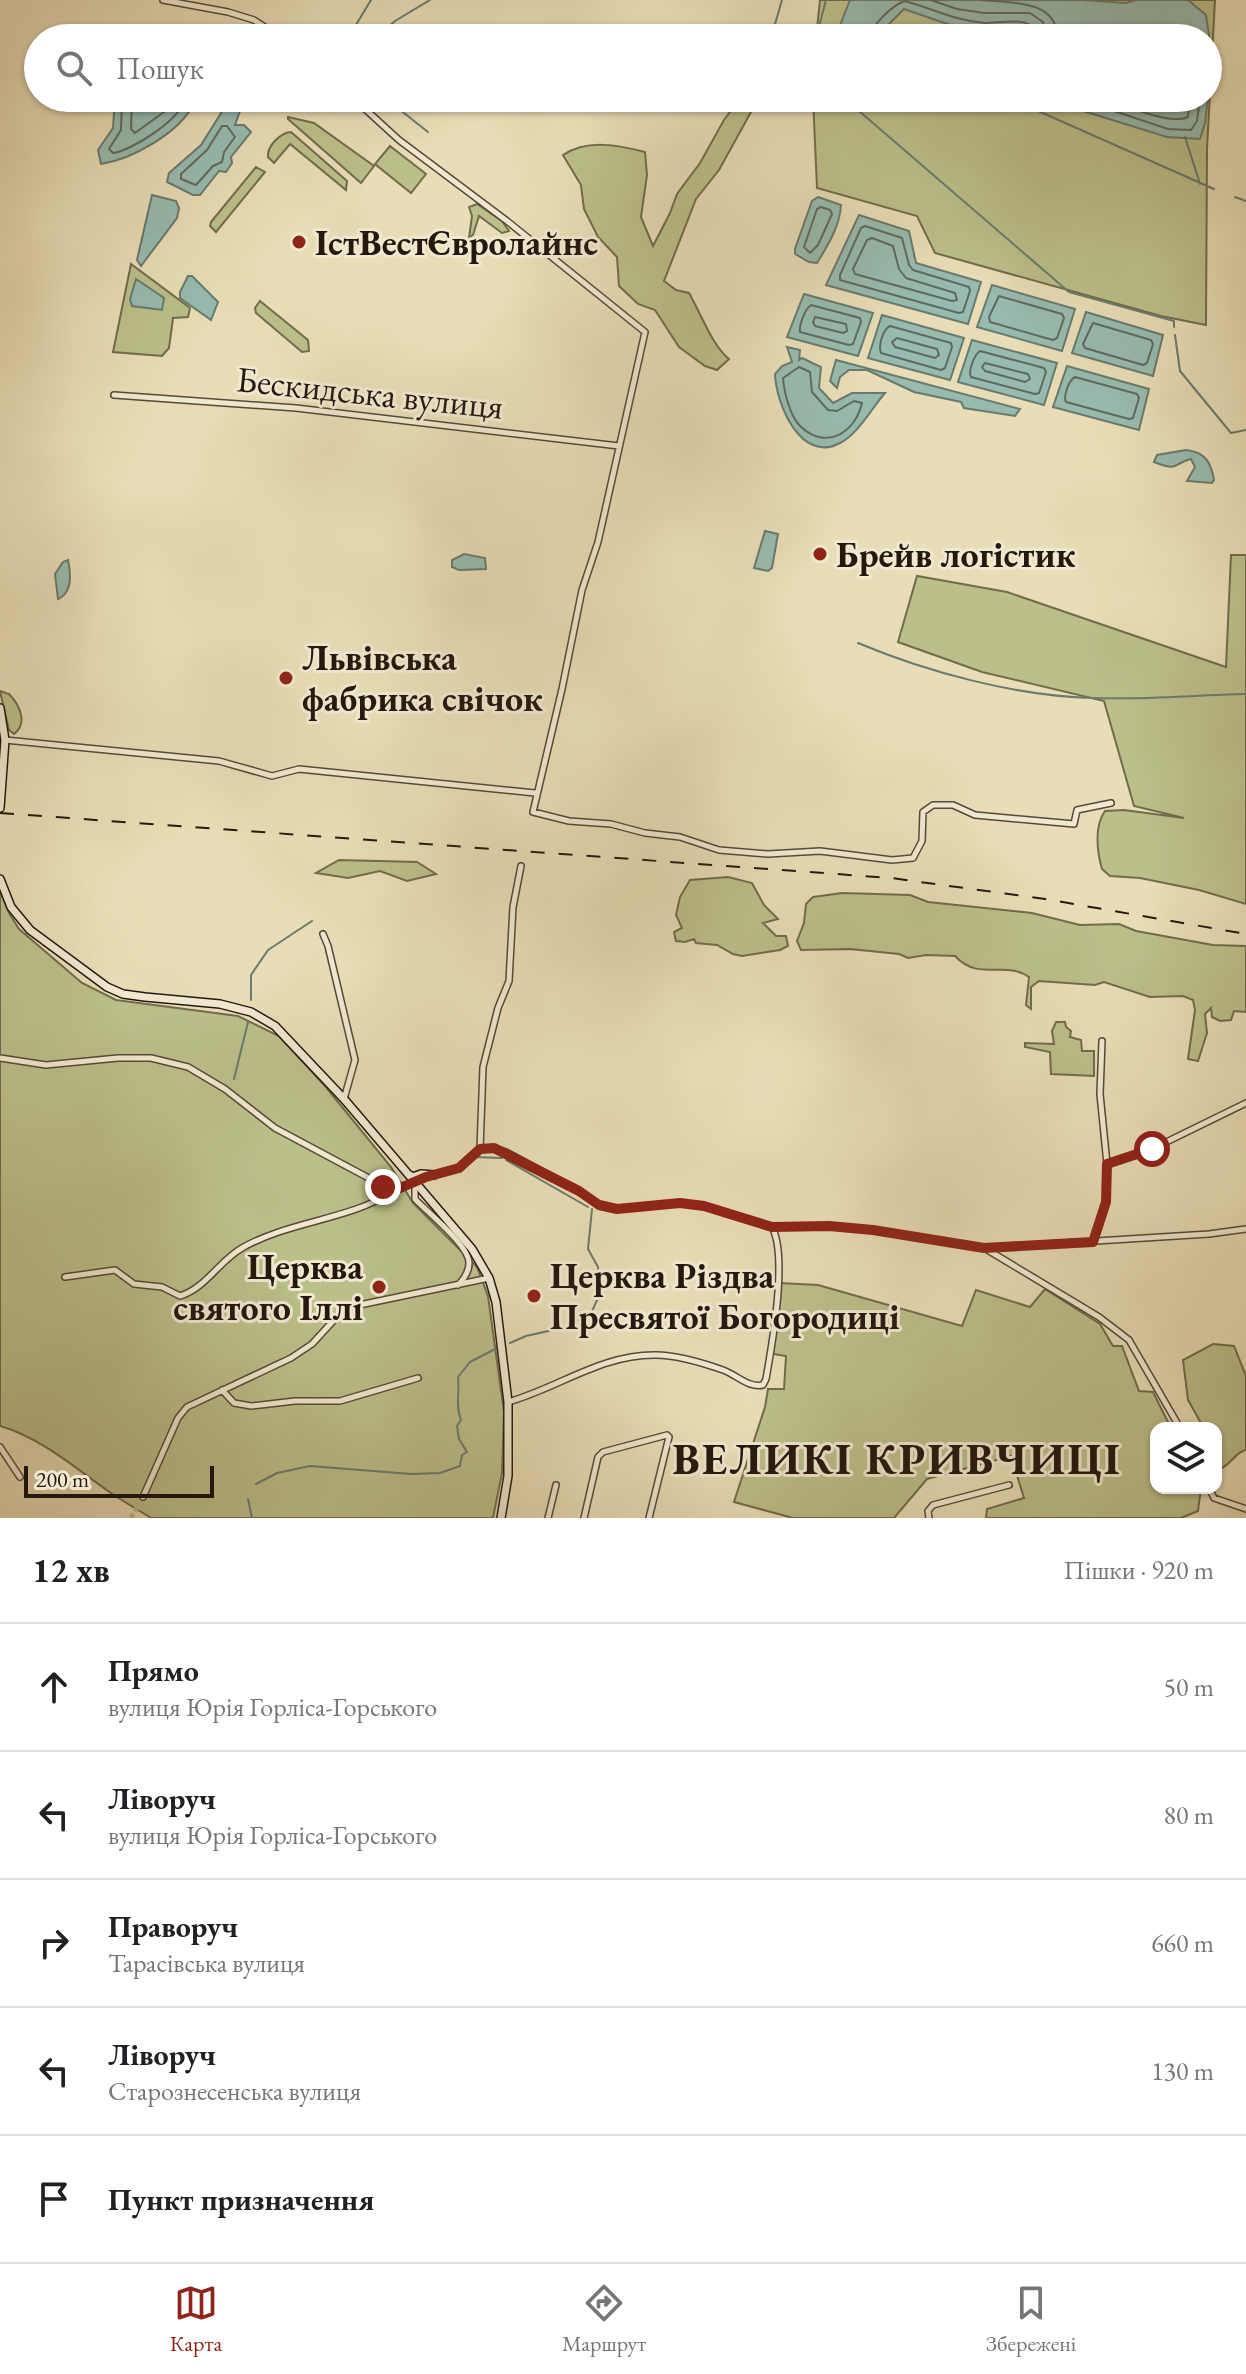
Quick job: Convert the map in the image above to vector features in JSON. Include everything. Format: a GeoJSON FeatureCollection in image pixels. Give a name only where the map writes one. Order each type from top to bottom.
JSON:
{"type":"FeatureCollection","features":[{"type":"Feature","properties":{"kind":"main road"},"geometry":{"type":"LineString","coordinates":[[0,708],[5,740],[0,808]]}},
{"type":"Feature","properties":{"kind":"main road"},"geometry":{"type":"LineString","coordinates":[[0,879],[11,907],[30,930],[91,978],[123,994],[220,1004],[251,1012],[275,1026],[344,1099],[472,1249],[489,1278],[496,1302],[508,1402],[508,1476],[501,1518]]}},
{"type":"Feature","properties":{"kind":"main road"},"geometry":{"type":"LineString","coordinates":[[406,1173],[413,1177],[434,1175]]}},
{"type":"Feature","properties":{"kind":"main road"},"geometry":{"type":"LineString","coordinates":[[427,1197],[425,1186],[429,1177],[434,1175]]}},
{"type":"Feature","properties":{"kind":"street"},"geometry":{"type":"LineString","coordinates":[[163,0],[228,12],[260,24]]}},
{"type":"Feature","properties":{"kind":"street"},"geometry":{"type":"LineString","coordinates":[[368,112],[399,140],[507,221],[645,332],[598,542],[582,590],[533,812],[569,821],[611,824],[645,833],[680,837],[719,850],[768,854],[820,851],[892,860],[913,858],[922,841],[923,812],[933,805],[953,805],[975,815],[1074,824],[1077,810],[1111,803]]}},
{"type":"Feature","properties":{"kind":"street","name":"Бескидська вулиця"},"geometry":{"type":"LineString","coordinates":[[114,395],[296,408],[619,446]]}},
{"type":"Feature","properties":{"kind":"street"},"geometry":{"type":"LineString","coordinates":[[5,740],[219,761],[272,776],[299,769],[535,793]]}},
{"type":"Feature","properties":{"kind":"street"},"geometry":{"type":"LineString","coordinates":[[480,1149],[483,1067],[498,1008],[509,981],[513,907],[521,866]]}},
{"type":"Feature","properties":{"kind":"street"},"geometry":{"type":"LineString","coordinates":[[323,934],[355,1060],[344,1099]]}},
{"type":"Feature","properties":{"kind":"street"},"geometry":{"type":"LineString","coordinates":[[1093,1242],[1106,1202],[1107,1164],[1100,1094],[1102,1041]]}},
{"type":"Feature","properties":{"kind":"street"},"geometry":{"type":"LineString","coordinates":[[0,1058],[46,1065],[151,1058],[188,1067],[225,1089],[275,1128],[393,1191]]}},
{"type":"Feature","properties":{"kind":"street"},"geometry":{"type":"LineString","coordinates":[[1107,1164],[1152,1149],[1246,1103]]}},
{"type":"Feature","properties":{"kind":"street"},"geometry":{"type":"LineString","coordinates":[[65,1277],[115,1270],[134,1284],[162,1287],[180,1296],[193,1292],[240,1249],[285,1228],[378,1201],[393,1191],[459,1168],[480,1149],[494,1148],[579,1191],[599,1205],[617,1209],[680,1203],[704,1206],[772,1227],[829,1226],[873,1230],[984,1248],[1246,1229]]}},
{"type":"Feature","properties":{"kind":"street"},"geometry":{"type":"LineString","coordinates":[[415,1183],[415,1199],[468,1256],[466,1277],[458,1286]]}},
{"type":"Feature","properties":{"kind":"street"},"geometry":{"type":"LineString","coordinates":[[508,1402],[583,1370],[645,1355],[669,1356],[717,1368],[753,1387],[763,1385],[774,1332],[778,1273],[776,1236],[772,1227]]}},
{"type":"Feature","properties":{"kind":"street"},"geometry":{"type":"LineString","coordinates":[[984,1248],[1099,1317],[1129,1340],[1177,1422]]}},
{"type":"Feature","properties":{"kind":"street"},"geometry":{"type":"LineString","coordinates":[[143,1497],[182,1411],[302,1351],[345,1308],[489,1278]]}},
{"type":"Feature","properties":{"kind":"street"},"geometry":{"type":"LineString","coordinates":[[222,1390],[234,1403],[251,1406],[295,1401],[340,1401],[418,1378]]}},
{"type":"Feature","properties":{"kind":"street"},"geometry":{"type":"LineString","coordinates":[[584,1518],[598,1457],[603,1452],[663,1434],[669,1437],[649,1518]]}},
{"type":"Feature","properties":{"kind":"street"},"geometry":{"type":"LineString","coordinates":[[0,1447],[20,1477]]}},
{"type":"Feature","properties":{"kind":"street"},"geometry":{"type":"LineString","coordinates":[[548,1518],[556,1485]]}},
{"type":"Feature","properties":{"kind":"street"},"geometry":{"type":"LineString","coordinates":[[929,1518],[928,1511],[933,1505],[1009,1485]]}},
{"type":"Feature","properties":{"kind":"street"},"geometry":{"type":"LineString","coordinates":[[1212,1494],[1214,1498],[1246,1509]]}},
{"type":"Feature","properties":{"kind":"green space"},"geometry":{"type":"Polygon","coordinates":[[[820,0],[1215,0],[1214,24],[817,24],[820,0]]]}},
{"type":"Feature","properties":{"kind":"green space"},"geometry":{"type":"Polygon","coordinates":[[[730,112],[751,112],[719,170],[696,199],[664,281],[676,290],[689,293],[712,338],[729,359],[717,370],[705,366],[679,347],[655,310],[638,304],[619,286],[617,257],[598,237],[584,209],[581,185],[563,155],[592,145],[645,152],[647,175],[641,217],[653,246],[677,194],[700,163],[730,112]]]}},
{"type":"Feature","properties":{"kind":"green space"},"geometry":{"type":"Polygon","coordinates":[[[814,112],[1209,112],[1206,325],[1161,316],[935,253],[917,216],[817,188],[814,112]]]}},
{"type":"Feature","properties":{"kind":"green space"},"geometry":{"type":"Polygon","coordinates":[[[288,117],[314,123],[374,166],[361,183],[288,117]]]}},
{"type":"Feature","properties":{"kind":"green space"},"geometry":{"type":"Polygon","coordinates":[[[291,132],[347,181],[346,190],[290,144],[274,163],[268,157],[275,141],[291,132]]]}},
{"type":"Feature","properties":{"kind":"green space"},"geometry":{"type":"Polygon","coordinates":[[[390,146],[426,174],[411,193],[375,164],[390,146]]]}},
{"type":"Feature","properties":{"kind":"green space"},"geometry":{"type":"Polygon","coordinates":[[[256,167],[265,172],[216,232],[210,226],[211,222],[256,167]]]}},
{"type":"Feature","properties":{"kind":"green space"},"geometry":{"type":"Polygon","coordinates":[[[477,204],[502,221],[509,231],[502,233],[479,216],[473,235],[469,238],[472,216],[469,207],[477,204]]]}},
{"type":"Feature","properties":{"kind":"green space"},"geometry":{"type":"Polygon","coordinates":[[[131,264],[190,308],[188,317],[173,318],[169,348],[162,356],[113,352],[131,264]]]}},
{"type":"Feature","properties":{"kind":"green space"},"geometry":{"type":"Polygon","coordinates":[[[260,301],[308,340],[309,351],[302,352],[256,313],[255,308],[260,301]]]}},
{"type":"Feature","properties":{"kind":"green space"},"geometry":{"type":"Polygon","coordinates":[[[1231,555],[1246,555],[1246,904],[1199,890],[1140,878],[1110,876],[1102,869],[1098,831],[1105,811],[1124,810],[1184,818],[1134,806],[1104,701],[982,672],[898,642],[917,576],[1007,592],[1226,667],[1231,555]]]}},
{"type":"Feature","properties":{"kind":"green space"},"geometry":{"type":"Polygon","coordinates":[[[0,691],[9,694],[19,709],[21,725],[14,734],[9,730],[0,691]]]}},
{"type":"Feature","properties":{"kind":"green space"},"geometry":{"type":"Polygon","coordinates":[[[339,860],[417,862],[436,874],[407,881],[380,871],[348,878],[316,873],[339,860]]]}},
{"type":"Feature","properties":{"kind":"green space"},"geometry":{"type":"Polygon","coordinates":[[[728,877],[752,883],[764,905],[778,919],[763,923],[776,936],[786,936],[788,946],[742,956],[717,945],[696,943],[694,939],[676,941],[674,932],[682,928],[676,915],[680,897],[690,880],[728,877]]]}},
{"type":"Feature","properties":{"kind":"green space"},"geometry":{"type":"Polygon","coordinates":[[[0,891],[19,929],[82,983],[116,1000],[238,1016],[279,1036],[325,1086],[391,1167],[413,1203],[477,1267],[488,1296],[504,1412],[502,1473],[493,1518],[151,1518],[43,1446],[0,1426],[0,891]]]}},
{"type":"Feature","properties":{"kind":"green space"},"geometry":{"type":"Polygon","coordinates":[[[842,893],[910,895],[928,902],[1032,913],[1080,925],[1119,924],[1136,931],[1213,945],[1246,946],[1246,1012],[1234,1011],[1231,1020],[1220,1021],[1212,1017],[1211,1008],[1205,1014],[1207,1033],[1198,1061],[1188,1059],[1195,1010],[1193,1000],[1183,996],[1150,997],[1104,982],[1095,985],[1039,981],[1031,987],[1031,1009],[1026,1005],[1029,977],[1020,972],[973,968],[955,956],[908,958],[899,954],[850,949],[801,950],[797,941],[804,923],[806,904],[813,897],[842,893]]]}},
{"type":"Feature","properties":{"kind":"green space"},"geometry":{"type":"Polygon","coordinates":[[[1056,1022],[1065,1022],[1071,1031],[1070,1037],[1081,1040],[1082,1051],[1094,1051],[1094,1076],[1051,1074],[1050,1052],[1025,1047],[1025,1043],[1054,1044],[1052,1031],[1056,1022]]]}},
{"type":"Feature","properties":{"kind":"green space"},"geometry":{"type":"Polygon","coordinates":[[[779,1283],[818,1285],[962,1326],[976,1290],[1030,1307],[1045,1289],[1100,1324],[1113,1346],[1122,1346],[1139,1391],[1153,1392],[1168,1422],[1150,1422],[1150,1494],[1200,1494],[1198,1511],[1181,1518],[986,1518],[987,1509],[1024,1498],[1011,1456],[927,1479],[894,1518],[793,1518],[734,1502],[768,1389],[784,1389],[786,1356],[773,1354],[779,1283]]]}},
{"type":"Feature","properties":{"kind":"green space"},"geometry":{"type":"Polygon","coordinates":[[[1213,1344],[1234,1346],[1246,1376],[1246,1450],[1222,1468],[1222,1422],[1200,1422],[1188,1400],[1183,1360],[1213,1344]]]}},
{"type":"Feature","properties":{"kind":"water"},"geometry":{"type":"Polygon","coordinates":[[[850,0],[1082,0],[1126,3],[1136,0],[1188,0],[1206,15],[1207,24],[947,24],[904,9],[889,24],[841,24],[850,0]]]}},
{"type":"Feature","properties":{"kind":"water"},"geometry":{"type":"Polygon","coordinates":[[[114,112],[188,112],[154,143],[127,157],[101,164],[98,150],[113,128],[114,112]]]}},
{"type":"Feature","properties":{"kind":"water"},"geometry":{"type":"Polygon","coordinates":[[[222,112],[240,112],[235,125],[244,125],[251,132],[231,157],[232,163],[226,172],[219,171],[200,195],[193,195],[167,182],[169,173],[201,145],[222,112]]]}},
{"type":"Feature","properties":{"kind":"water"},"geometry":{"type":"Polygon","coordinates":[[[1087,112],[1206,112],[1200,139],[1167,137],[1087,112]]]}},
{"type":"Feature","properties":{"kind":"water"},"geometry":{"type":"Polygon","coordinates":[[[152,195],[176,201],[179,208],[177,218],[141,266],[137,260],[152,195]]]}},
{"type":"Feature","properties":{"kind":"water"},"geometry":{"type":"Polygon","coordinates":[[[818,197],[841,205],[836,228],[817,263],[795,254],[795,249],[812,201],[818,197]]]}},
{"type":"Feature","properties":{"kind":"water"},"geometry":{"type":"Polygon","coordinates":[[[859,215],[909,231],[916,263],[981,282],[968,324],[826,285],[859,215]]]}},
{"type":"Feature","properties":{"kind":"water"},"geometry":{"type":"Polygon","coordinates":[[[188,276],[192,276],[218,302],[211,320],[180,298],[188,276]]]}},
{"type":"Feature","properties":{"kind":"water"},"geometry":{"type":"Polygon","coordinates":[[[136,279],[164,298],[162,310],[132,306],[130,299],[136,279]]]}},
{"type":"Feature","properties":{"kind":"water"},"geometry":{"type":"Polygon","coordinates":[[[992,285],[1075,309],[1062,351],[977,327],[992,285]]]}},
{"type":"Feature","properties":{"kind":"water"},"geometry":{"type":"Polygon","coordinates":[[[804,294],[873,313],[858,356],[787,337],[804,294]]]}},
{"type":"Feature","properties":{"kind":"water"},"geometry":{"type":"Polygon","coordinates":[[[1086,312],[1163,335],[1153,376],[1072,353],[1086,312]]]}},
{"type":"Feature","properties":{"kind":"water"},"geometry":{"type":"Polygon","coordinates":[[[882,315],[964,338],[950,380],[868,358],[882,315]]]}},
{"type":"Feature","properties":{"kind":"water"},"geometry":{"type":"Polygon","coordinates":[[[972,340],[1057,363],[1044,405],[958,382],[972,340]]]}},
{"type":"Feature","properties":{"kind":"water"},"geometry":{"type":"Polygon","coordinates":[[[787,347],[800,350],[799,360],[802,358],[821,367],[819,388],[833,403],[852,393],[885,393],[847,439],[826,447],[814,445],[793,428],[780,400],[775,374],[782,366],[792,362],[787,347]]]}},
{"type":"Feature","properties":{"kind":"water"},"geometry":{"type":"Polygon","coordinates":[[[836,360],[1020,409],[1015,416],[964,408],[961,402],[914,392],[867,370],[849,370],[840,377],[837,388],[830,381],[836,360]]]}},
{"type":"Feature","properties":{"kind":"water"},"geometry":{"type":"Polygon","coordinates":[[[1067,366],[1149,389],[1139,430],[1053,407],[1067,366]]]}},
{"type":"Feature","properties":{"kind":"water"},"geometry":{"type":"Polygon","coordinates":[[[1186,450],[1206,459],[1213,474],[1212,483],[1187,481],[1195,467],[1191,459],[1172,467],[1154,462],[1157,455],[1186,450]]]}},
{"type":"Feature","properties":{"kind":"water"},"geometry":{"type":"Polygon","coordinates":[[[765,531],[778,534],[772,568],[768,571],[754,568],[765,531]]]}},
{"type":"Feature","properties":{"kind":"water"},"geometry":{"type":"Polygon","coordinates":[[[464,554],[485,558],[486,569],[459,570],[452,567],[452,560],[464,554]]]}},
{"type":"Feature","properties":{"kind":"water"},"geometry":{"type":"Polygon","coordinates":[[[68,560],[68,588],[58,599],[55,574],[68,560]]]}},
{"type":"Feature","properties":{"kind":"waterway"},"geometry":{"type":"LineString","coordinates":[[356,24],[371,0]]}},
{"type":"Feature","properties":{"kind":"waterway"},"geometry":{"type":"LineString","coordinates":[[392,24],[430,0]]}},
{"type":"Feature","properties":{"kind":"waterway"},"geometry":{"type":"LineString","coordinates":[[775,24],[782,0]]}},
{"type":"Feature","properties":{"kind":"waterway"},"geometry":{"type":"LineString","coordinates":[[820,24],[826,0]]}},
{"type":"Feature","properties":{"kind":"waterway"},"geometry":{"type":"LineString","coordinates":[[403,112],[428,132]]}},
{"type":"Feature","properties":{"kind":"waterway"},"geometry":{"type":"LineString","coordinates":[[860,112],[1069,292],[1174,321],[1174,327]]}},
{"type":"Feature","properties":{"kind":"waterway"},"geometry":{"type":"LineString","coordinates":[[1041,112],[1214,189]]}},
{"type":"Feature","properties":{"kind":"waterway"},"geometry":{"type":"LineString","coordinates":[[1185,137],[1200,184]]}},
{"type":"Feature","properties":{"kind":"waterway"},"geometry":{"type":"LineString","coordinates":[[1235,197],[1246,201]]}},
{"type":"Feature","properties":{"kind":"waterway"},"geometry":{"type":"LineString","coordinates":[[1175,335],[1180,371],[1231,433],[1246,430]]}},
{"type":"Feature","properties":{"kind":"waterway"},"geometry":{"type":"LineString","coordinates":[[858,643],[942,673],[1033,693],[1111,698],[1246,694]]}},
{"type":"Feature","properties":{"kind":"waterway"},"geometry":{"type":"LineString","coordinates":[[251,1000],[251,975],[268,950],[312,921]]}},
{"type":"Feature","properties":{"kind":"waterway"},"geometry":{"type":"LineString","coordinates":[[234,1079],[248,1022]]}},
{"type":"Feature","properties":{"kind":"waterway"},"geometry":{"type":"LineString","coordinates":[[474,1157],[502,1158]]}},
{"type":"Feature","properties":{"kind":"waterway"},"geometry":{"type":"LineString","coordinates":[[506,1160],[588,1207]]}},
{"type":"Feature","properties":{"kind":"waterway"},"geometry":{"type":"LineString","coordinates":[[570,1326],[592,1311],[600,1294],[598,1267],[588,1249],[592,1209]]}},
{"type":"Feature","properties":{"kind":"waterway"},"geometry":{"type":"LineString","coordinates":[[510,1343],[562,1328]]}},
{"type":"Feature","properties":{"kind":"waterway"},"geometry":{"type":"LineString","coordinates":[[256,1484],[277,1473],[310,1466],[411,1474],[440,1473],[460,1466],[462,1455],[467,1452],[459,1439],[457,1426],[461,1420],[458,1377],[470,1362],[497,1348]]}},
{"type":"Feature","properties":{"kind":"waterway"},"geometry":{"type":"LineString","coordinates":[[248,1499],[252,1518]]}},
{"type":"Feature","properties":{"kind":"tunnel"},"geometry":{"type":"LineString","coordinates":[[131,1518],[143,1497]]}},
{"type":"Feature","properties":{"kind":"railway"},"geometry":{"type":"LineString","coordinates":[[0,813],[891,878],[1045,899],[1246,934]]}},
{"type":"Feature","properties":{"kind":"place","name":"ІстВестЄвролайнс"},"geometry":{"type":"Point","coordinates":[299,242]}},
{"type":"Feature","properties":{"kind":"place","name":"Брейв логістик"},"geometry":{"type":"Point","coordinates":[820,554]}},
{"type":"Feature","properties":{"kind":"place","name":"Львівська фабрика свічок"},"geometry":{"type":"Point","coordinates":[286,678]}},
{"type":"Feature","properties":{"kind":"place","name":"Церква святого Іллі"},"geometry":{"type":"Point","coordinates":[379,1287]}},
{"type":"Feature","properties":{"kind":"place","name":"Церква Різдва Пресвятої Богородиці"},"geometry":{"type":"Point","coordinates":[534,1296]}},
{"type":"Feature","properties":{"kind":"district","name":"ВЕЛИКІ КРИВЧИЦІ"},"geometry":{"type":"Point","coordinates":[897,1459]}},
{"type":"Feature","properties":{"kind":"route"},"geometry":{"type":"LineString","coordinates":[[383,1187],[393,1191],[459,1168],[480,1149],[494,1148],[579,1191],[599,1205],[617,1209],[680,1203],[704,1206],[772,1227],[829,1226],[873,1230],[984,1248],[1093,1242],[1106,1202],[1107,1164],[1152,1149]]}}]}
